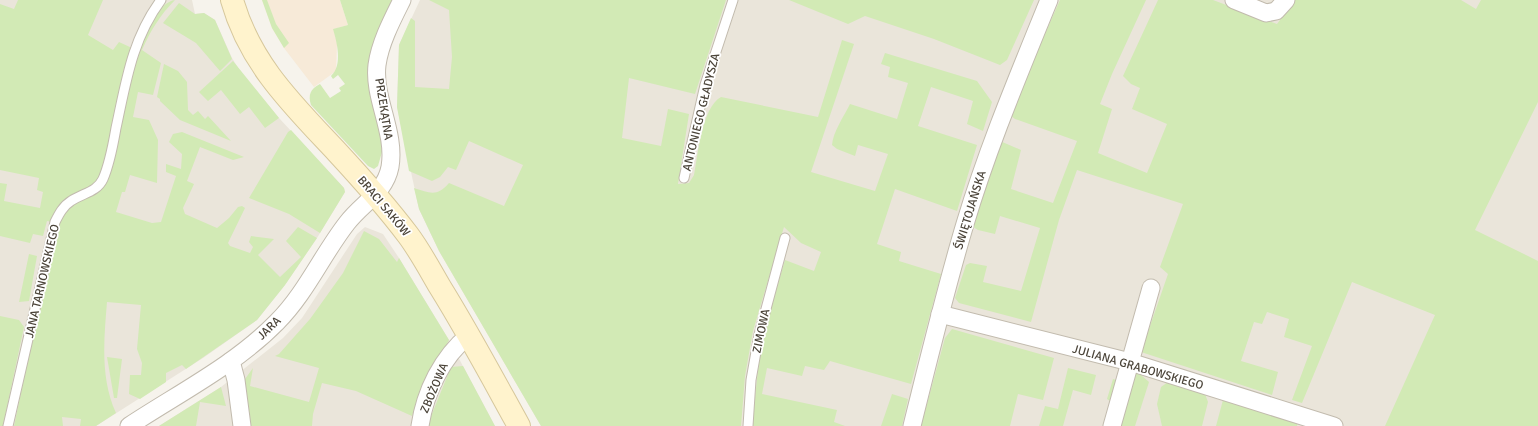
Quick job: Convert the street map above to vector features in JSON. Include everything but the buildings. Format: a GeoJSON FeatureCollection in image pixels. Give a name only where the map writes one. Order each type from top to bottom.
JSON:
{"type":"FeatureCollection","features":[{"type":"Feature","properties":{"kind":"street","name":"BRACI SAKÓW"},"geometry":{"type":"LineString","coordinates":[[232,0],[237,17],[261,66],[298,111],[376,195],[410,236],[469,335],[519,426]]}},
{"type":"Feature","properties":{"kind":"street","name":"PRZEKĄTNA"},"geometry":{"type":"LineString","coordinates":[[376,195],[386,179],[390,166],[390,140],[379,85],[377,66],[382,47],[402,0]]}},
{"type":"Feature","properties":{"kind":"street","name":"ŚWIĘTOJAŃSKA"},"geometry":{"type":"LineString","coordinates":[[912,426],[940,314],[965,224],[992,142],[1049,0]]}},
{"type":"Feature","properties":{"kind":"street"},"geometry":{"type":"LineString","coordinates":[[1234,0],[1266,13],[1276,11],[1286,0]]}},
{"type":"Feature","properties":{"kind":"street","name":"JARA"},"geometry":{"type":"LineString","coordinates":[[129,426],[231,361],[278,321],[312,276],[347,223],[376,195]]}},
{"type":"Feature","properties":{"kind":"street"},"geometry":{"type":"LineString","coordinates":[[1112,426],[1151,288]]}},
{"type":"Feature","properties":{"kind":"street","name":"JULIANA GRABOWSKIEGO"},"geometry":{"type":"LineString","coordinates":[[940,314],[1130,362],[1334,426]]}},
{"type":"Feature","properties":{"kind":"street","name":"ZBOŻOWA"},"geometry":{"type":"LineString","coordinates":[[420,426],[433,384],[448,355],[469,335]]}},
{"type":"Feature","properties":{"kind":"street"},"geometry":{"type":"LineString","coordinates":[[231,361],[236,380],[242,426]]}},
{"type":"Feature","properties":{"kind":"lane","name":"JANA TARNOWSKIEGO"},"geometry":{"type":"LineString","coordinates":[[8,426],[55,222],[63,208],[71,201],[95,189],[103,179],[111,152],[136,44],[146,22],[161,0]]}},
{"type":"Feature","properties":{"kind":"lane","name":"ANTONIEGO GŁADYSZA"},"geometry":{"type":"LineString","coordinates":[[684,178],[705,86],[733,0]]}},
{"type":"Feature","properties":{"kind":"lane","name":"ZIMOWA"},"geometry":{"type":"LineString","coordinates":[[748,426],[751,380],[759,335],[785,238]]}},
{"type":"Feature","properties":{"kind":"shaded area"},"geometry":{"type":"Polygon","coordinates":[[[0,0],[192,0],[195,14],[204,13],[215,20],[232,58],[240,71],[279,118],[344,188],[345,192],[317,238],[285,285],[257,320],[203,358],[96,426],[0,426],[0,0]]]}},
{"type":"Feature","properties":{"kind":"shaded area"},"geometry":{"type":"Polygon","coordinates":[[[262,0],[340,0],[348,25],[334,29],[337,44],[336,71],[314,87],[284,48],[272,28],[262,0]]]}},
{"type":"Feature","properties":{"kind":"shaded area"},"geometry":{"type":"Polygon","coordinates":[[[420,0],[1538,0],[1538,426],[541,426],[439,251],[419,209],[397,107],[399,45],[420,0]]]}},
{"type":"Feature","properties":{"kind":"shaded area"},"geometry":{"type":"Polygon","coordinates":[[[365,227],[383,234],[399,258],[449,340],[495,426],[159,426],[221,387],[283,338],[302,318],[357,234],[365,227]]]}},
{"type":"Feature","properties":{"kind":"green space"},"geometry":{"type":"Polygon","coordinates":[[[18,0],[103,0],[88,35],[113,50],[119,42],[132,48],[145,28],[163,6],[175,0],[156,23],[142,50],[161,63],[153,95],[138,92],[133,117],[149,120],[158,140],[157,183],[130,175],[125,192],[122,192],[116,212],[152,223],[161,222],[176,176],[166,172],[166,164],[181,169],[182,154],[169,142],[173,134],[182,132],[244,157],[233,160],[200,147],[187,181],[194,184],[183,208],[185,214],[217,228],[229,218],[238,207],[242,206],[245,208],[228,243],[230,246],[250,253],[253,247],[249,242],[251,236],[274,239],[258,255],[280,277],[301,257],[286,241],[298,227],[317,238],[285,285],[257,320],[186,369],[182,365],[166,373],[166,382],[140,399],[129,394],[130,375],[141,375],[142,363],[137,349],[141,305],[107,302],[104,344],[105,372],[107,386],[116,413],[96,426],[80,426],[81,419],[62,417],[63,426],[14,426],[53,240],[60,224],[47,221],[43,236],[33,234],[30,243],[0,236],[0,183],[7,184],[4,201],[40,208],[43,192],[37,190],[39,178],[0,170],[0,4],[14,9],[18,0]]]}},
{"type":"Feature","properties":{"kind":"green space"},"geometry":{"type":"Polygon","coordinates":[[[262,0],[267,0],[276,24],[289,43],[284,48],[272,28],[262,0]]]}},
{"type":"Feature","properties":{"kind":"green space"},"geometry":{"type":"Polygon","coordinates":[[[340,0],[393,0],[376,37],[382,152],[378,166],[374,169],[368,166],[311,105],[310,101],[312,90],[320,84],[330,98],[341,91],[339,88],[345,84],[338,75],[333,79],[331,76],[335,71],[338,60],[333,29],[348,25],[340,0]]]}},
{"type":"Feature","properties":{"kind":"green space"},"geometry":{"type":"Polygon","coordinates":[[[429,0],[726,0],[695,94],[629,78],[622,138],[661,146],[668,109],[689,114],[678,184],[689,183],[694,175],[699,144],[705,121],[715,102],[721,97],[818,117],[842,40],[854,44],[811,172],[875,191],[888,154],[858,145],[855,156],[837,149],[832,145],[837,129],[850,104],[897,119],[908,83],[888,77],[890,67],[881,64],[885,53],[977,81],[992,102],[983,131],[967,124],[973,101],[931,87],[918,126],[977,145],[957,211],[895,189],[877,244],[901,252],[899,261],[941,274],[911,384],[830,361],[824,370],[805,366],[802,376],[767,368],[762,394],[837,410],[834,422],[845,426],[752,426],[761,341],[785,260],[814,271],[821,252],[801,243],[784,227],[753,331],[745,376],[741,426],[541,426],[439,251],[419,209],[414,188],[433,193],[441,190],[449,183],[504,206],[523,165],[469,141],[456,170],[448,167],[440,177],[432,181],[409,171],[397,107],[399,45],[411,18],[415,21],[415,87],[449,89],[452,57],[449,10],[429,0]]]}},
{"type":"Feature","properties":{"kind":"green space"},"geometry":{"type":"Polygon","coordinates":[[[789,0],[1034,0],[1007,60],[1000,65],[934,39],[865,16],[848,24],[789,0]]]}},
{"type":"Feature","properties":{"kind":"green space"},"geometry":{"type":"Polygon","coordinates":[[[1060,0],[1146,0],[1100,104],[1112,109],[1098,153],[1147,173],[1167,124],[1132,109],[1140,88],[1131,84],[1123,76],[1158,0],[1213,0],[1277,24],[1295,0],[1461,0],[1476,9],[1481,0],[1538,0],[1538,102],[1475,230],[1538,261],[1538,426],[1385,426],[1435,315],[1352,282],[1302,403],[1292,400],[1312,346],[1284,337],[1289,319],[1267,312],[1262,324],[1254,322],[1241,361],[1278,372],[1272,395],[1141,352],[1168,274],[1160,267],[1183,204],[1077,170],[1059,220],[1031,322],[959,303],[955,298],[966,265],[970,263],[987,266],[983,282],[1021,291],[1040,228],[1000,216],[995,234],[978,230],[973,227],[1000,141],[1021,150],[1011,189],[1053,203],[1077,141],[1015,119],[1011,116],[1018,94],[1060,0]]]}},
{"type":"Feature","properties":{"kind":"green space"},"geometry":{"type":"Polygon","coordinates":[[[179,3],[195,14],[204,13],[215,20],[232,59],[220,71],[196,43],[163,23],[179,3]]]}},
{"type":"Feature","properties":{"kind":"green space"},"geometry":{"type":"Polygon","coordinates":[[[233,61],[279,118],[265,128],[249,107],[240,114],[221,90],[208,101],[199,92],[233,61]]]}},
{"type":"Feature","properties":{"kind":"green space"},"geometry":{"type":"Polygon","coordinates":[[[164,64],[178,71],[187,82],[188,110],[193,115],[198,111],[205,119],[208,116],[231,141],[180,120],[160,101],[157,97],[164,64]]]}},
{"type":"Feature","properties":{"kind":"green space"},"geometry":{"type":"Polygon","coordinates":[[[291,130],[344,188],[345,192],[320,233],[289,214],[249,198],[288,132],[291,130]]]}},
{"type":"Feature","properties":{"kind":"green space"},"geometry":{"type":"Polygon","coordinates":[[[364,231],[379,239],[397,262],[399,258],[449,340],[416,403],[412,416],[356,391],[322,383],[313,414],[312,426],[248,426],[244,403],[245,379],[253,368],[250,386],[309,402],[319,368],[275,356],[279,354],[310,319],[343,273],[364,231]]]}},
{"type":"Feature","properties":{"kind":"green space"},"geometry":{"type":"Polygon","coordinates":[[[29,254],[37,256],[29,301],[19,302],[29,254]]]}},
{"type":"Feature","properties":{"kind":"green space"},"geometry":{"type":"Polygon","coordinates":[[[0,316],[19,320],[24,327],[3,426],[0,426],[0,316]]]}},
{"type":"Feature","properties":{"kind":"green space"},"geometry":{"type":"Polygon","coordinates":[[[952,329],[1054,358],[1043,400],[1018,394],[1010,426],[921,426],[945,338],[952,329]]]}},
{"type":"Feature","properties":{"kind":"green space"},"geometry":{"type":"Polygon","coordinates":[[[107,357],[122,359],[117,398],[114,398],[107,357]]]}},
{"type":"Feature","properties":{"kind":"green space"},"geometry":{"type":"Polygon","coordinates":[[[463,366],[495,426],[427,426],[451,367],[463,366]]]}},
{"type":"Feature","properties":{"kind":"green space"},"geometry":{"type":"Polygon","coordinates":[[[1068,368],[1096,375],[1091,395],[1073,390],[1063,426],[1039,426],[1045,406],[1058,409],[1068,368]]]}},
{"type":"Feature","properties":{"kind":"green space"},"geometry":{"type":"Polygon","coordinates":[[[1133,371],[1141,375],[1149,382],[1135,426],[1118,426],[1133,371]]]}},
{"type":"Feature","properties":{"kind":"green space"},"geometry":{"type":"Polygon","coordinates":[[[1113,379],[1119,381],[1109,426],[1103,426],[1110,401],[1107,399],[1113,379]]]}},
{"type":"Feature","properties":{"kind":"green space"},"geometry":{"type":"Polygon","coordinates":[[[1168,382],[1205,394],[1208,402],[1202,426],[1162,426],[1157,404],[1161,387],[1168,382]]]}},
{"type":"Feature","properties":{"kind":"green space"},"geometry":{"type":"Polygon","coordinates":[[[221,387],[226,406],[200,402],[196,426],[159,426],[221,387]]]}},
{"type":"Feature","properties":{"kind":"green space"},"geometry":{"type":"Polygon","coordinates":[[[892,394],[908,399],[902,426],[881,426],[892,394]]]}},
{"type":"Feature","properties":{"kind":"green space"},"geometry":{"type":"Polygon","coordinates":[[[1223,400],[1298,422],[1297,426],[1216,426],[1223,400]]]}}]}
